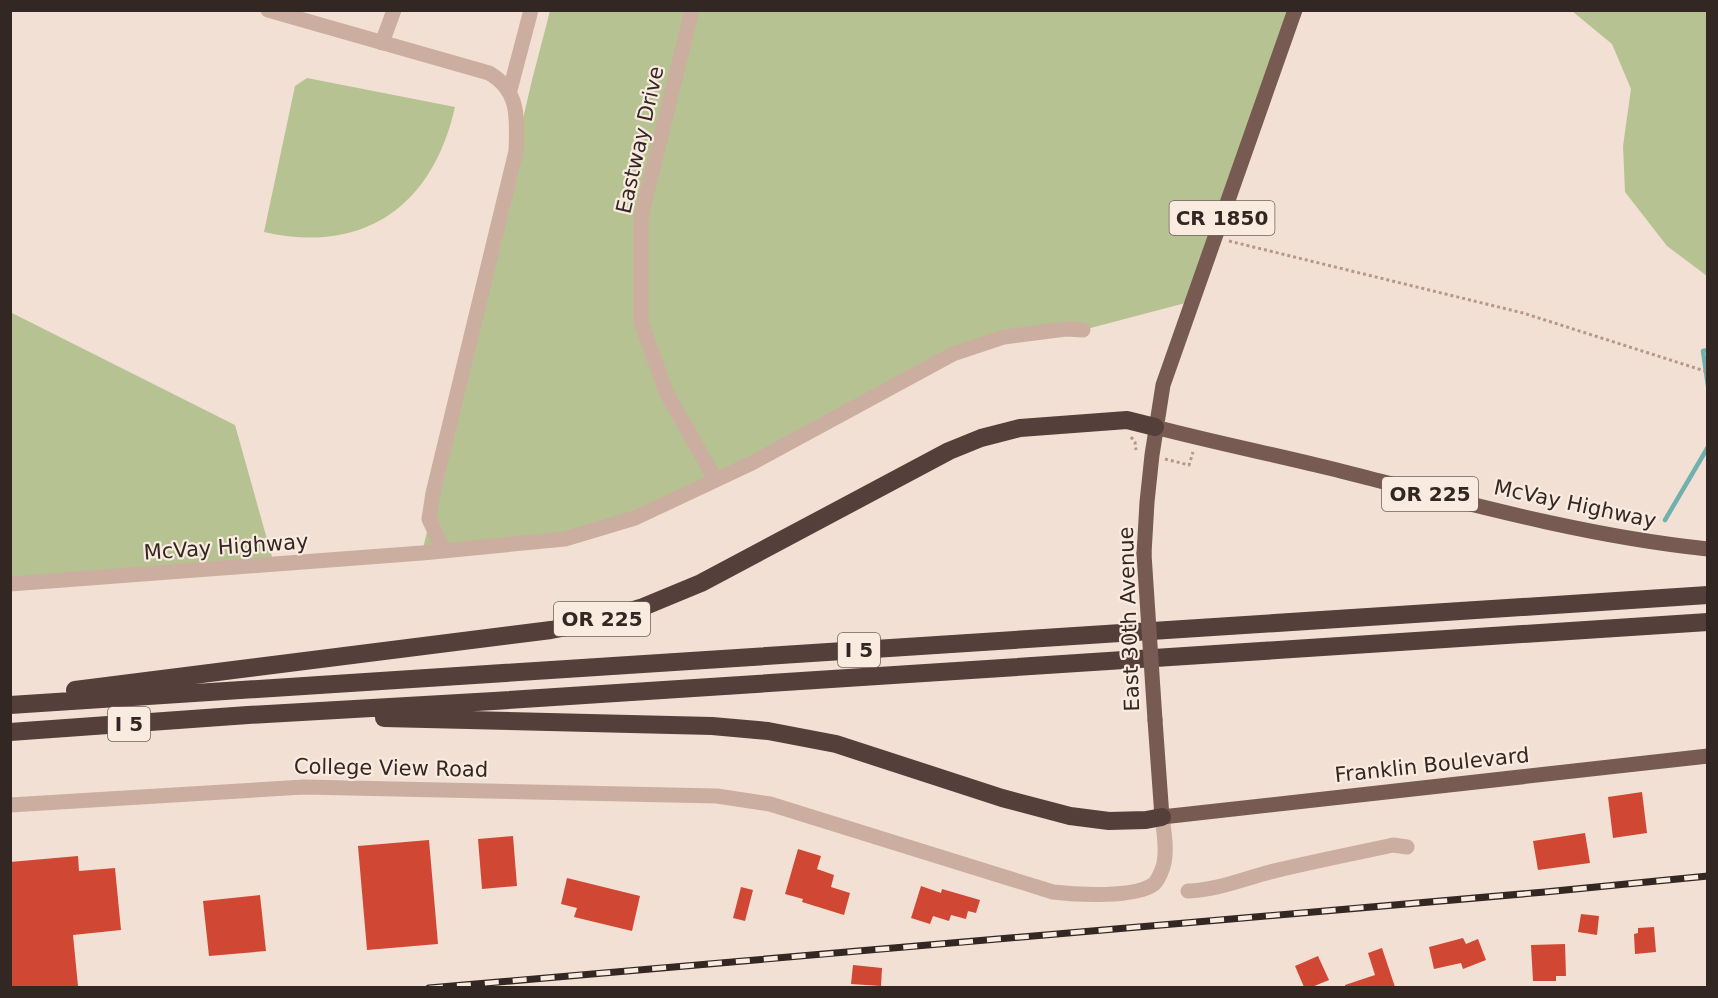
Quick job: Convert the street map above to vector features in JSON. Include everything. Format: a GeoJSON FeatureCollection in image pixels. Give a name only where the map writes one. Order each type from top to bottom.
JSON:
{"type":"FeatureCollection","features":[{"type":"Feature","properties":{"kind":"highway","name":"OR 225"},"geometry":{"type":"LineString","coordinates":[[10,698],[551,630],[593,622],[643,607],[701,583],[949,451],[981,438],[1020,428],[1058,424],[1127,420],[1155,427]]}},
{"type":"Feature","properties":{"kind":"highway","name":"I 5"},"geometry":{"type":"LineString","coordinates":[[10,705],[1707,596]]}},
{"type":"Feature","properties":{"kind":"highway","name":"I 5"},"geometry":{"type":"LineString","coordinates":[[10,732],[1707,622]]}},
{"type":"Feature","properties":{"kind":"highway"},"geometry":{"type":"LineString","coordinates":[[248,715],[712,726],[768,731],[836,744],[1002,798],[1070,816],[1109,821],[1162,817]]}},
{"type":"Feature","properties":{"kind":"main road","name":"East 30th Avenue"},"geometry":{"type":"LineString","coordinates":[[1162,817],[1144,554],[1146,502],[1155,427],[1163,385],[1295,10]]}},
{"type":"Feature","properties":{"kind":"main road","name":"McVay Highway"},"geometry":{"type":"LineString","coordinates":[[1155,427],[1453,500],[1574,527],[1671,545],[1707,549]]}},
{"type":"Feature","properties":{"kind":"main road","name":"Franklin Boulevard"},"geometry":{"type":"LineString","coordinates":[[1162,817],[1707,756]]}},
{"type":"Feature","properties":{"kind":"street"},"geometry":{"type":"LineString","coordinates":[[268,10],[489,73],[500,79],[510,90]]}},
{"type":"Feature","properties":{"kind":"street"},"geometry":{"type":"LineString","coordinates":[[382,43],[394,10]]}},
{"type":"Feature","properties":{"kind":"street"},"geometry":{"type":"LineString","coordinates":[[531,10],[510,90],[517,121],[516,151],[430,510],[429,519],[444,551],[565,539],[635,518],[752,463],[953,354],[1004,337],[1066,329],[1083,330]]}},
{"type":"Feature","properties":{"kind":"street","name":"Eastway Drive"},"geometry":{"type":"LineString","coordinates":[[692,10],[641,217],[641,322],[666,392],[715,479]]}},
{"type":"Feature","properties":{"kind":"street","name":"McVay Highway"},"geometry":{"type":"LineString","coordinates":[[10,584],[444,551]]}},
{"type":"Feature","properties":{"kind":"street","name":"College View Road"},"geometry":{"type":"LineString","coordinates":[[10,805],[304,787],[717,796],[770,804],[1053,892],[1080,895],[1137,891],[1155,883],[1164,863],[1162,817]]}},
{"type":"Feature","properties":{"kind":"street"},"geometry":{"type":"LineString","coordinates":[[1188,891],[1232,884],[1270,872],[1393,845],[1407,847]]}},
{"type":"Feature","properties":{"kind":"path"},"geometry":{"type":"LineString","coordinates":[[1215,238],[1523,312],[1707,372]]}},
{"type":"Feature","properties":{"kind":"path"},"geometry":{"type":"LineString","coordinates":[[1127,435],[1135,442],[1136,451],[1190,465],[1196,438]]}},
{"type":"Feature","properties":{"kind":"green space"},"geometry":{"type":"Polygon","coordinates":[[[550,11],[1295,11],[1193,301],[1083,330],[1004,337],[953,354],[752,463],[605,528],[422,553],[550,11]]]}},
{"type":"Feature","properties":{"kind":"green space"},"geometry":{"type":"Polygon","coordinates":[[[1572,11],[1707,11],[1707,276],[1667,246],[1625,192],[1623,146],[1631,89],[1612,44],[1572,11]]]}},
{"type":"Feature","properties":{"kind":"green space"},"geometry":{"type":"Polygon","coordinates":[[[307,78],[455,107],[445,141],[430,171],[412,196],[389,215],[363,228],[333,236],[300,237],[264,232],[295,86],[307,78]]]}},
{"type":"Feature","properties":{"kind":"green space"},"geometry":{"type":"Polygon","coordinates":[[[10,312],[235,425],[274,564],[11,583],[10,312]]]}},
{"type":"Feature","properties":{"kind":"building"},"geometry":{"type":"Polygon","coordinates":[[[1642,792],[1647,833],[1613,838],[1608,797],[1642,792]]]}},
{"type":"Feature","properties":{"kind":"building"},"geometry":{"type":"Polygon","coordinates":[[[1585,833],[1590,863],[1538,870],[1533,841],[1585,833]]]}},
{"type":"Feature","properties":{"kind":"building"},"geometry":{"type":"Polygon","coordinates":[[[513,836],[517,886],[482,889],[478,839],[513,836]]]}},
{"type":"Feature","properties":{"kind":"building"},"geometry":{"type":"Polygon","coordinates":[[[429,840],[438,944],[367,950],[358,846],[429,840]]]}},
{"type":"Feature","properties":{"kind":"building"},"geometry":{"type":"Polygon","coordinates":[[[798,849],[821,856],[817,869],[834,875],[831,887],[850,893],[844,915],[802,902],[803,899],[785,894],[798,849]]]}},
{"type":"Feature","properties":{"kind":"building"},"geometry":{"type":"Polygon","coordinates":[[[78,856],[79,871],[115,868],[121,930],[73,935],[78,986],[10,987],[10,862],[78,856]]]}},
{"type":"Feature","properties":{"kind":"building"},"geometry":{"type":"Polygon","coordinates":[[[567,878],[640,896],[632,931],[574,917],[577,908],[561,904],[567,878]]]}},
{"type":"Feature","properties":{"kind":"building"},"geometry":{"type":"Polygon","coordinates":[[[921,886],[941,893],[942,889],[980,900],[976,913],[968,911],[966,919],[951,915],[949,921],[933,916],[930,924],[911,918],[921,886]]]}},
{"type":"Feature","properties":{"kind":"building"},"geometry":{"type":"Polygon","coordinates":[[[741,887],[753,890],[745,921],[733,918],[741,887]]]}},
{"type":"Feature","properties":{"kind":"building"},"geometry":{"type":"Polygon","coordinates":[[[260,895],[266,951],[209,956],[203,901],[260,895]]]}},
{"type":"Feature","properties":{"kind":"building"},"geometry":{"type":"Polygon","coordinates":[[[1581,914],[1599,916],[1597,935],[1578,932],[1581,914]]]}},
{"type":"Feature","properties":{"kind":"building"},"geometry":{"type":"Polygon","coordinates":[[[1654,927],[1656,952],[1635,954],[1634,934],[1638,933],[1638,928],[1654,927]]]}},
{"type":"Feature","properties":{"kind":"building"},"geometry":{"type":"Polygon","coordinates":[[[1463,938],[1466,944],[1478,939],[1486,960],[1463,969],[1461,963],[1434,969],[1429,947],[1463,938]]]}},
{"type":"Feature","properties":{"kind":"building"},"geometry":{"type":"Polygon","coordinates":[[[1565,944],[1566,976],[1556,976],[1556,981],[1533,981],[1531,945],[1565,944]]]}},
{"type":"Feature","properties":{"kind":"building"},"geometry":{"type":"Polygon","coordinates":[[[1382,948],[1395,987],[1345,987],[1345,985],[1375,975],[1368,953],[1382,948]]]}},
{"type":"Feature","properties":{"kind":"building"},"geometry":{"type":"Polygon","coordinates":[[[1318,956],[1329,980],[1312,987],[1304,987],[1295,966],[1318,956]]]}},
{"type":"Feature","properties":{"kind":"building"},"geometry":{"type":"Polygon","coordinates":[[[853,965],[882,968],[881,986],[851,984],[853,965]]]}},
{"type":"Feature","properties":{"kind":"waterway"},"geometry":{"type":"LineString","coordinates":[[1708,350],[1703,351],[1708,386]]}},
{"type":"Feature","properties":{"kind":"waterway"},"geometry":{"type":"LineString","coordinates":[[1665,520],[1708,447]]}},
{"type":"Feature","properties":{"kind":"railway"},"geometry":{"type":"LineString","coordinates":[[429,988],[1708,876]]}}]}
